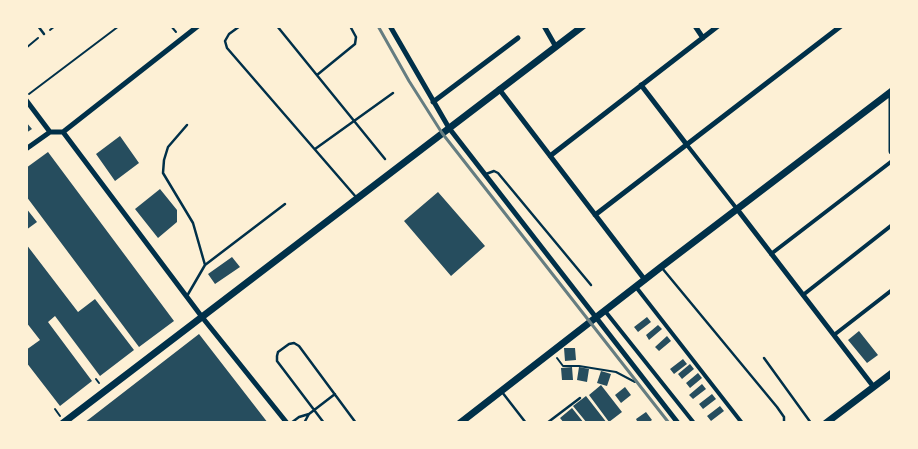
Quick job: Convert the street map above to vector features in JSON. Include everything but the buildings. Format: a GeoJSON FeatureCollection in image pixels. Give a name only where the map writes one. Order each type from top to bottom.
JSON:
{"type":"FeatureCollection","features":[{"type":"Feature","properties":{"kind":"street"},"geometry":{"type":"LineString","coordinates":[[26,149],[50,132],[63,132],[198,26]]}},
{"type":"Feature","properties":{"kind":"street"},"geometry":{"type":"LineString","coordinates":[[390,26],[449,128],[678,423]]}},
{"type":"Feature","properties":{"kind":"street"},"geometry":{"type":"LineString","coordinates":[[544,26],[556,47]]}},
{"type":"Feature","properties":{"kind":"street"},"geometry":{"type":"LineString","coordinates":[[63,423],[583,26]]}},
{"type":"Feature","properties":{"kind":"street"},"geometry":{"type":"LineString","coordinates":[[695,26],[703,38]]}},
{"type":"Feature","properties":{"kind":"street"},"geometry":{"type":"LineString","coordinates":[[550,156],[718,26]]}},
{"type":"Feature","properties":{"kind":"street"},"geometry":{"type":"LineString","coordinates":[[595,215],[841,26]]}},
{"type":"Feature","properties":{"kind":"street"},"geometry":{"type":"LineString","coordinates":[[433,102],[518,38]]}},
{"type":"Feature","properties":{"kind":"street"},"geometry":{"type":"LineString","coordinates":[[641,85],[874,386]]}},
{"type":"Feature","properties":{"kind":"street"},"geometry":{"type":"LineString","coordinates":[[499,89],[645,280]]}},
{"type":"Feature","properties":{"kind":"street"},"geometry":{"type":"LineString","coordinates":[[892,91],[892,151]]}},
{"type":"Feature","properties":{"kind":"street"},"geometry":{"type":"LineString","coordinates":[[460,423],[892,91]]}},
{"type":"Feature","properties":{"kind":"street"},"geometry":{"type":"LineString","coordinates":[[26,100],[50,132]]}},
{"type":"Feature","properties":{"kind":"street"},"geometry":{"type":"LineString","coordinates":[[63,132],[202,316],[287,423]]}},
{"type":"Feature","properties":{"kind":"street"},"geometry":{"type":"LineString","coordinates":[[772,254],[892,161]]}},
{"type":"Feature","properties":{"kind":"street"},"geometry":{"type":"LineString","coordinates":[[802,295],[892,226]]}},
{"type":"Feature","properties":{"kind":"street"},"geometry":{"type":"LineString","coordinates":[[636,287],[742,423]]}},
{"type":"Feature","properties":{"kind":"street"},"geometry":{"type":"LineString","coordinates":[[834,335],[892,290]]}},
{"type":"Feature","properties":{"kind":"street"},"geometry":{"type":"LineString","coordinates":[[605,311],[694,423]]}},
{"type":"Feature","properties":{"kind":"street"},"geometry":{"type":"LineString","coordinates":[[826,423],[892,373]]}},
{"type":"Feature","properties":{"kind":"lane"},"geometry":{"type":"LineString","coordinates":[[38,26],[44,34]]}},
{"type":"Feature","properties":{"kind":"lane"},"geometry":{"type":"LineString","coordinates":[[240,26],[229,34],[225,41],[227,48],[357,198]]}},
{"type":"Feature","properties":{"kind":"lane"},"geometry":{"type":"LineString","coordinates":[[277,26],[385,160]]}},
{"type":"Feature","properties":{"kind":"lane"},"geometry":{"type":"LineString","coordinates":[[316,75],[355,44],[356,38],[350,26]]}},
{"type":"Feature","properties":{"kind":"lane"},"geometry":{"type":"LineString","coordinates":[[315,148],[393,93]]}},
{"type":"Feature","properties":{"kind":"lane"},"geometry":{"type":"LineString","coordinates":[[187,126],[168,146],[163,173],[193,223],[205,265]]}},
{"type":"Feature","properties":{"kind":"lane"},"geometry":{"type":"LineString","coordinates":[[484,174],[494,171],[498,173],[591,285]]}},
{"type":"Feature","properties":{"kind":"lane"},"geometry":{"type":"LineString","coordinates":[[187,296],[205,265],[285,204]]}},
{"type":"Feature","properties":{"kind":"lane"},"geometry":{"type":"LineString","coordinates":[[661,267],[777,408],[784,417],[784,423]]}},
{"type":"Feature","properties":{"kind":"lane"},"geometry":{"type":"LineString","coordinates":[[324,423],[278,361],[278,352],[288,344],[294,343],[298,346],[356,423]]}},
{"type":"Feature","properties":{"kind":"lane"},"geometry":{"type":"LineString","coordinates":[[764,358],[811,423]]}},
{"type":"Feature","properties":{"kind":"lane"},"geometry":{"type":"LineString","coordinates":[[502,392],[526,423]]}},
{"type":"Feature","properties":{"kind":"lane"},"geometry":{"type":"LineString","coordinates":[[291,423],[299,417],[309,414],[335,394]]}},
{"type":"Feature","properties":{"kind":"lane"},"geometry":{"type":"LineString","coordinates":[[547,423],[580,398]]}},
{"type":"Feature","properties":{"kind":"lane"},"geometry":{"type":"LineString","coordinates":[[304,423],[309,414]]}},
{"type":"Feature","properties":{"kind":"path"},"geometry":{"type":"LineString","coordinates":[[26,96],[119,26]]}},
{"type":"Feature","properties":{"kind":"path"},"geometry":{"type":"LineString","coordinates":[[552,353],[563,366],[579,366],[616,372],[640,384],[644,380]]}},
{"type":"Feature","properties":{"kind":"railway"},"geometry":{"type":"LineString","coordinates":[[378,26],[409,81],[442,133],[669,423]]}}]}
